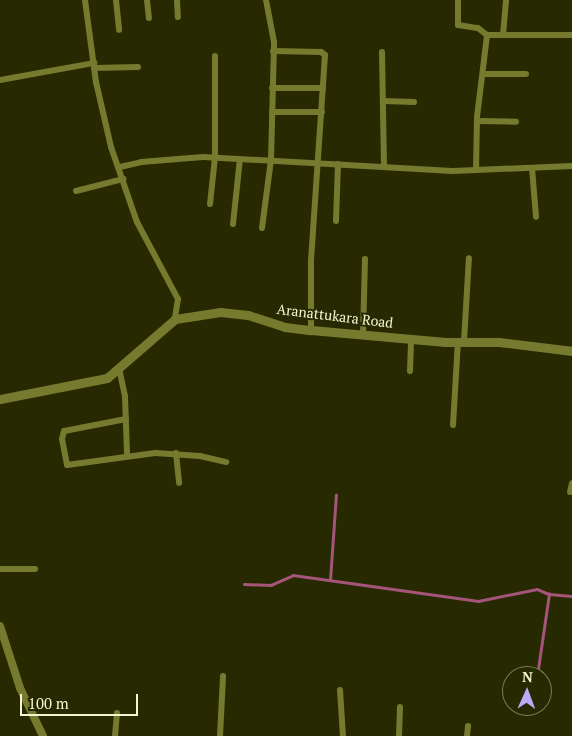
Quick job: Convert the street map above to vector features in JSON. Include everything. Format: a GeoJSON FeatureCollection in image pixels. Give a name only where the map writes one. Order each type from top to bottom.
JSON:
{"type":"FeatureCollection","features":[{"type":"Feature","properties":{"kind":"main road","name":"Aranattukara Road"},"geometry":{"type":"LineString","coordinates":[[175,319],[220,312],[311,330],[572,351]]}},
{"type":"Feature","properties":{"kind":"main road"},"geometry":{"type":"LineString","coordinates":[[0,399],[107,378],[175,319]]}},
{"type":"Feature","properties":{"kind":"street"},"geometry":{"type":"LineString","coordinates":[[85,0],[94,65],[111,147],[120,167],[137,222],[178,299],[175,319]]}},
{"type":"Feature","properties":{"kind":"street"},"geometry":{"type":"LineString","coordinates":[[116,0],[119,30]]}},
{"type":"Feature","properties":{"kind":"street"},"geometry":{"type":"LineString","coordinates":[[147,0],[149,18]]}},
{"type":"Feature","properties":{"kind":"street"},"geometry":{"type":"LineString","coordinates":[[177,0],[178,17]]}},
{"type":"Feature","properties":{"kind":"street"},"geometry":{"type":"LineString","coordinates":[[262,228],[271,160],[272,112],[273,51],[266,0]]}},
{"type":"Feature","properties":{"kind":"street"},"geometry":{"type":"LineString","coordinates":[[458,0],[458,25],[478,28],[487,35],[572,36]]}},
{"type":"Feature","properties":{"kind":"street"},"geometry":{"type":"LineString","coordinates":[[503,35],[506,0]]}},
{"type":"Feature","properties":{"kind":"street"},"geometry":{"type":"LineString","coordinates":[[476,170],[477,121],[487,35]]}},
{"type":"Feature","properties":{"kind":"street"},"geometry":{"type":"LineString","coordinates":[[273,51],[320,52],[325,55],[320,163],[311,260],[311,330]]}},
{"type":"Feature","properties":{"kind":"street"},"geometry":{"type":"LineString","coordinates":[[382,52],[384,166]]}},
{"type":"Feature","properties":{"kind":"street"},"geometry":{"type":"LineString","coordinates":[[210,204],[215,157],[215,56]]}},
{"type":"Feature","properties":{"kind":"street"},"geometry":{"type":"LineString","coordinates":[[0,80],[94,65],[138,67]]}},
{"type":"Feature","properties":{"kind":"street"},"geometry":{"type":"LineString","coordinates":[[482,74],[526,74]]}},
{"type":"Feature","properties":{"kind":"street"},"geometry":{"type":"LineString","coordinates":[[272,88],[323,88]]}},
{"type":"Feature","properties":{"kind":"street"},"geometry":{"type":"LineString","coordinates":[[383,101],[414,102]]}},
{"type":"Feature","properties":{"kind":"street"},"geometry":{"type":"LineString","coordinates":[[272,112],[322,112]]}},
{"type":"Feature","properties":{"kind":"street"},"geometry":{"type":"LineString","coordinates":[[477,121],[516,122]]}},
{"type":"Feature","properties":{"kind":"street"},"geometry":{"type":"LineString","coordinates":[[120,167],[142,162],[215,157],[476,170],[572,166]]}},
{"type":"Feature","properties":{"kind":"street"},"geometry":{"type":"LineString","coordinates":[[233,224],[240,158]]}},
{"type":"Feature","properties":{"kind":"street"},"geometry":{"type":"LineString","coordinates":[[336,221],[338,164]]}},
{"type":"Feature","properties":{"kind":"street"},"geometry":{"type":"LineString","coordinates":[[532,168],[536,217]]}},
{"type":"Feature","properties":{"kind":"street"},"geometry":{"type":"LineString","coordinates":[[76,191],[123,179]]}},
{"type":"Feature","properties":{"kind":"street"},"geometry":{"type":"LineString","coordinates":[[363,335],[365,258]]}},
{"type":"Feature","properties":{"kind":"street"},"geometry":{"type":"LineString","coordinates":[[453,425],[469,258]]}},
{"type":"Feature","properties":{"kind":"street"},"geometry":{"type":"LineString","coordinates":[[410,371],[411,339]]}},
{"type":"Feature","properties":{"kind":"street"},"geometry":{"type":"LineString","coordinates":[[119,368],[126,418],[127,454]]}},
{"type":"Feature","properties":{"kind":"street"},"geometry":{"type":"LineString","coordinates":[[126,418],[68,428],[62,434],[67,465],[127,454],[176,453],[226,462]]}},
{"type":"Feature","properties":{"kind":"street"},"geometry":{"type":"LineString","coordinates":[[176,453],[179,483]]}},
{"type":"Feature","properties":{"kind":"street"},"geometry":{"type":"LineString","coordinates":[[570,492],[572,482]]}},
{"type":"Feature","properties":{"kind":"street"},"geometry":{"type":"LineString","coordinates":[[0,569],[35,569]]}},
{"type":"Feature","properties":{"kind":"street"},"geometry":{"type":"LineString","coordinates":[[0,626],[20,688],[42,736]]}},
{"type":"Feature","properties":{"kind":"street"},"geometry":{"type":"LineString","coordinates":[[220,736],[223,676]]}},
{"type":"Feature","properties":{"kind":"street"},"geometry":{"type":"LineString","coordinates":[[340,690],[343,736]]}},
{"type":"Feature","properties":{"kind":"street"},"geometry":{"type":"LineString","coordinates":[[399,736],[400,707]]}},
{"type":"Feature","properties":{"kind":"street"},"geometry":{"type":"LineString","coordinates":[[115,736],[117,713]]}},
{"type":"Feature","properties":{"kind":"street"},"geometry":{"type":"LineString","coordinates":[[467,736],[468,726]]}},
{"type":"Feature","properties":{"kind":"waterway"},"geometry":{"type":"LineString","coordinates":[[330,580],[336,495]]}},
{"type":"Feature","properties":{"kind":"waterway"},"geometry":{"type":"LineString","coordinates":[[244,584],[271,585],[293,575],[478,601],[537,589],[549,594],[572,596]]}},
{"type":"Feature","properties":{"kind":"waterway"},"geometry":{"type":"LineString","coordinates":[[538,666],[549,594]]}}]}
